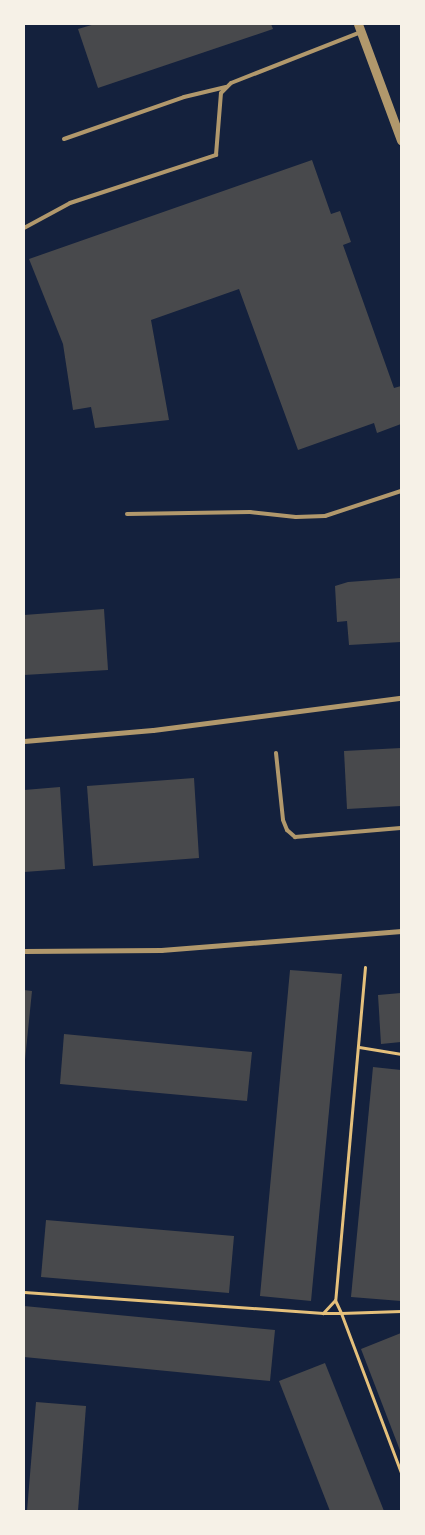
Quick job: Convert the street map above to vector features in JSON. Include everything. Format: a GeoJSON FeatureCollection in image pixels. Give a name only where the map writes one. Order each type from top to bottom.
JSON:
{"type":"FeatureCollection","features":[{"type":"Feature","properties":{"kind":"street"},"geometry":{"type":"LineString","coordinates":[[360,28],[401,140]]}},
{"type":"Feature","properties":{"kind":"street"},"geometry":{"type":"LineString","coordinates":[[24,741],[153,730],[401,698]]}},
{"type":"Feature","properties":{"kind":"street"},"geometry":{"type":"LineString","coordinates":[[24,951],[161,950],[401,931]]}},
{"type":"Feature","properties":{"kind":"lane"},"geometry":{"type":"LineString","coordinates":[[64,139],[184,97],[227,87],[360,28]]}},
{"type":"Feature","properties":{"kind":"lane"},"geometry":{"type":"LineString","coordinates":[[24,228],[70,203],[216,155],[221,93],[227,87]]}},
{"type":"Feature","properties":{"kind":"lane"},"geometry":{"type":"LineString","coordinates":[[127,514],[250,512],[296,517],[325,516],[401,491]]}},
{"type":"Feature","properties":{"kind":"lane"},"geometry":{"type":"LineString","coordinates":[[276,753],[283,820],[287,830],[295,837],[401,828]]}},
{"type":"Feature","properties":{"kind":"path"},"geometry":{"type":"LineString","coordinates":[[365,967],[335,1300],[401,1472]]}},
{"type":"Feature","properties":{"kind":"path"},"geometry":{"type":"LineString","coordinates":[[359,1047],[401,1054]]}},
{"type":"Feature","properties":{"kind":"path"},"geometry":{"type":"LineString","coordinates":[[24,1292],[323,1313],[401,1311]]}},
{"type":"Feature","properties":{"kind":"path"},"geometry":{"type":"LineString","coordinates":[[323,1313],[335,1300]]}},
{"type":"Feature","properties":{"kind":"building"},"geometry":{"type":"Polygon","coordinates":[[[95,24],[271,24],[273,29],[98,88],[78,29],[95,24]]]}},
{"type":"Feature","properties":{"kind":"building"},"geometry":{"type":"Polygon","coordinates":[[[312,160],[331,214],[340,211],[351,242],[343,245],[394,388],[401,386],[401,424],[377,433],[374,423],[298,450],[239,289],[151,320],[169,420],[95,428],[91,407],[73,410],[63,344],[29,259],[312,160]]]}},
{"type":"Feature","properties":{"kind":"building"},"geometry":{"type":"Polygon","coordinates":[[[401,578],[401,642],[349,645],[347,621],[337,622],[335,586],[348,582],[401,578]]]}},
{"type":"Feature","properties":{"kind":"building"},"geometry":{"type":"Polygon","coordinates":[[[104,609],[108,670],[24,675],[24,615],[104,609]]]}},
{"type":"Feature","properties":{"kind":"building"},"geometry":{"type":"Polygon","coordinates":[[[401,748],[401,806],[347,809],[344,751],[401,748]]]}},
{"type":"Feature","properties":{"kind":"building"},"geometry":{"type":"Polygon","coordinates":[[[194,778],[199,858],[93,866],[87,786],[194,778]]]}},
{"type":"Feature","properties":{"kind":"building"},"geometry":{"type":"Polygon","coordinates":[[[60,787],[65,869],[24,872],[24,790],[60,787]]]}},
{"type":"Feature","properties":{"kind":"building"},"geometry":{"type":"Polygon","coordinates":[[[290,970],[342,974],[311,1301],[260,1296],[290,970]]]}},
{"type":"Feature","properties":{"kind":"building"},"geometry":{"type":"Polygon","coordinates":[[[24,990],[32,991],[25,1060],[24,1060],[24,990]]]}},
{"type":"Feature","properties":{"kind":"building"},"geometry":{"type":"Polygon","coordinates":[[[401,993],[401,1042],[381,1044],[378,995],[401,993]]]}},
{"type":"Feature","properties":{"kind":"building"},"geometry":{"type":"Polygon","coordinates":[[[64,1034],[252,1052],[247,1101],[60,1084],[64,1034]]]}},
{"type":"Feature","properties":{"kind":"building"},"geometry":{"type":"Polygon","coordinates":[[[373,1067],[401,1070],[401,1301],[351,1297],[373,1067]]]}},
{"type":"Feature","properties":{"kind":"building"},"geometry":{"type":"Polygon","coordinates":[[[46,1220],[234,1236],[229,1293],[41,1277],[46,1220]]]}},
{"type":"Feature","properties":{"kind":"building"},"geometry":{"type":"Polygon","coordinates":[[[24,1306],[275,1330],[270,1381],[24,1357],[24,1306]]]}},
{"type":"Feature","properties":{"kind":"building"},"geometry":{"type":"Polygon","coordinates":[[[401,1333],[401,1453],[361,1349],[401,1333]]]}},
{"type":"Feature","properties":{"kind":"building"},"geometry":{"type":"Polygon","coordinates":[[[325,1363],[384,1511],[330,1511],[279,1381],[325,1363]]]}},
{"type":"Feature","properties":{"kind":"building"},"geometry":{"type":"Polygon","coordinates":[[[36,1402],[86,1406],[78,1511],[27,1511],[36,1402]]]}}]}
